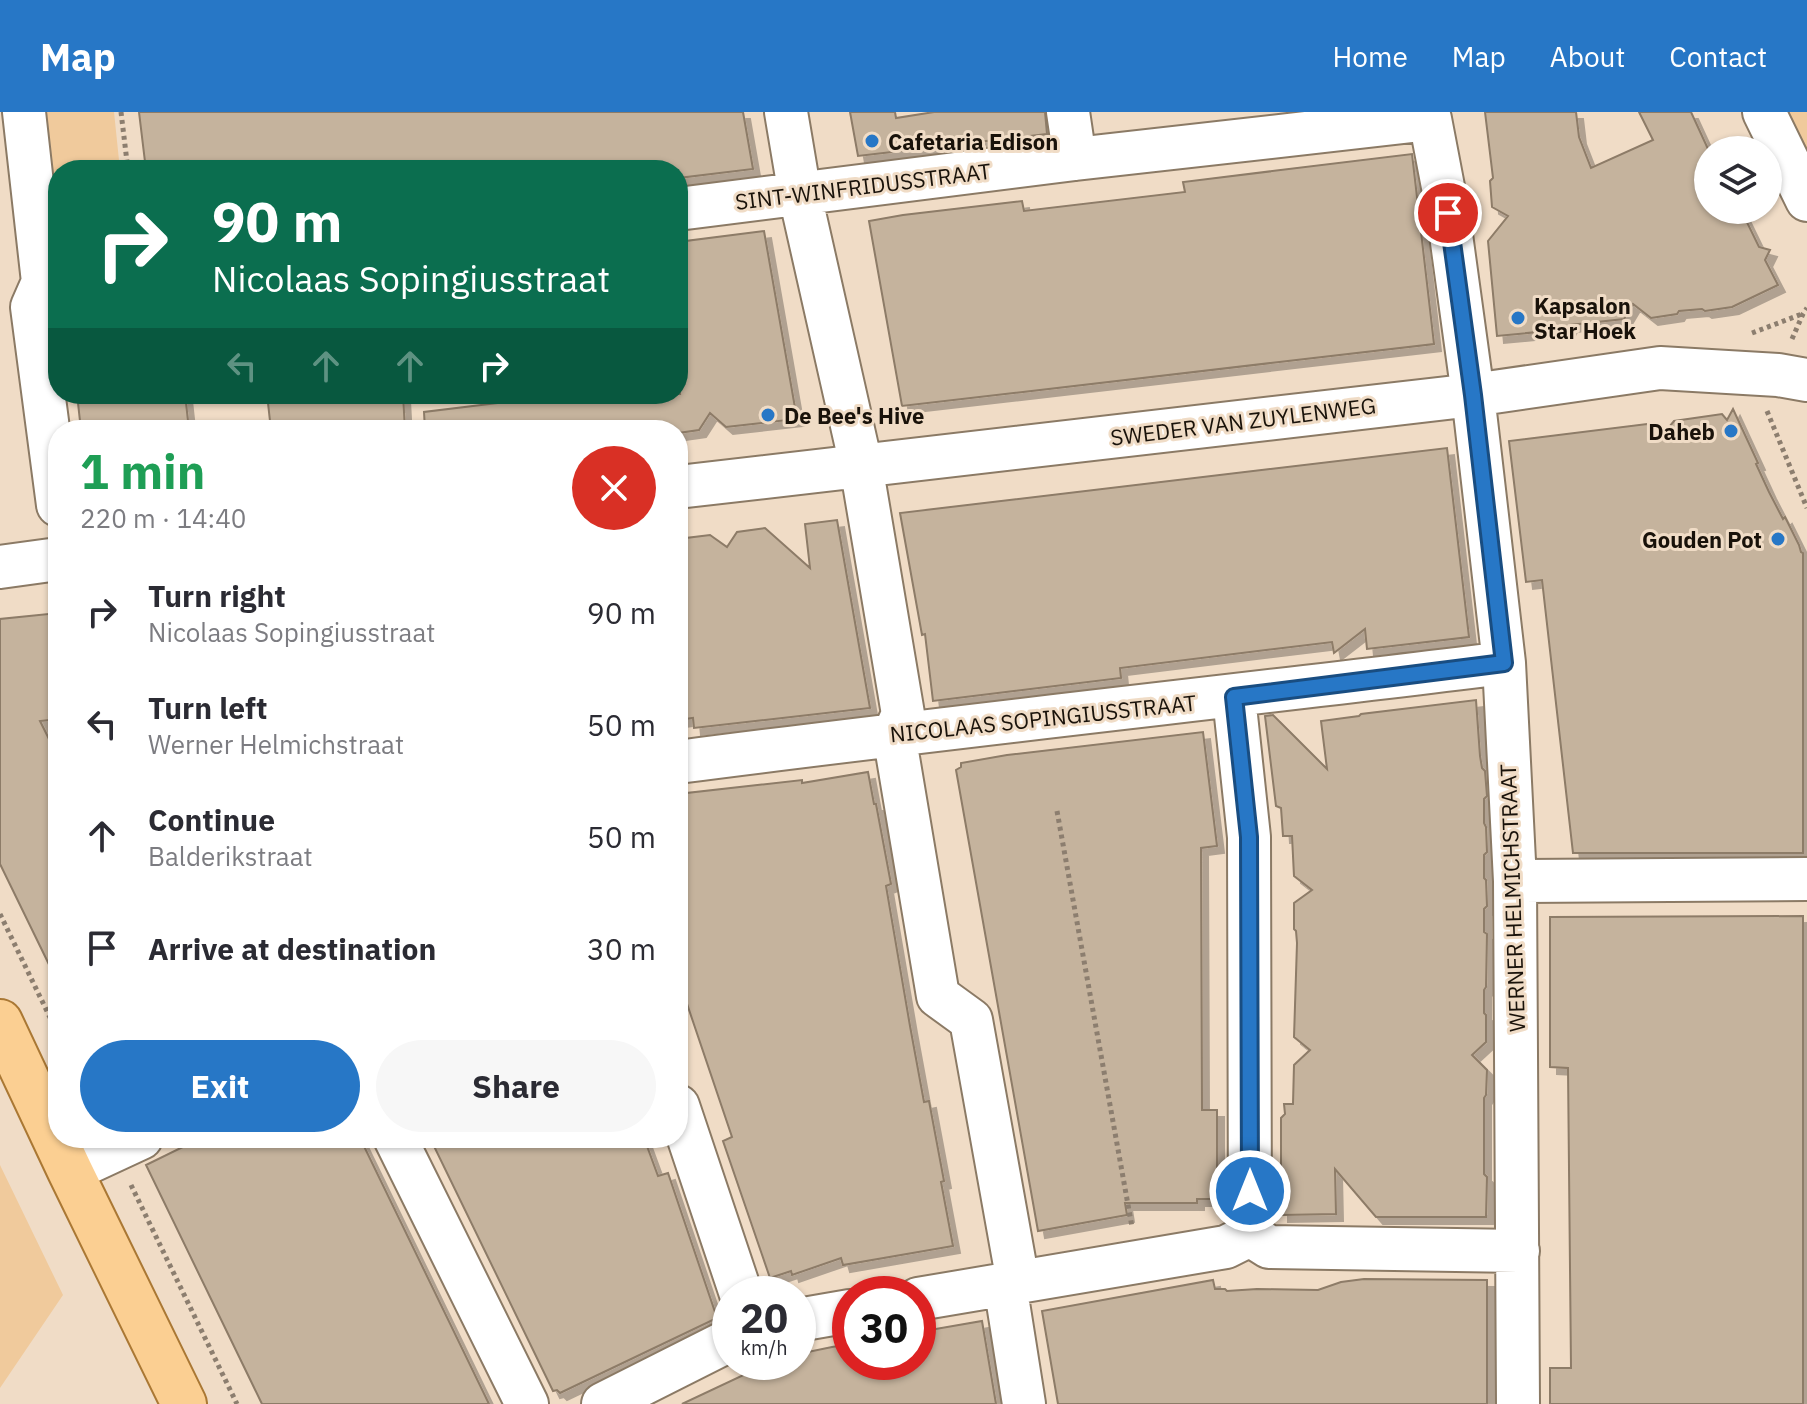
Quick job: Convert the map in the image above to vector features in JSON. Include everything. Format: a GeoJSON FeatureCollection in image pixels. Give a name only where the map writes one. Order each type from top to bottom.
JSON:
{"type":"FeatureCollection","features":[{"type":"Feature","properties":{"kind":"main road"},"geometry":{"type":"LineString","coordinates":[[0,1022],[48,1124]]}},
{"type":"Feature","properties":{"kind":"main road"},"geometry":{"type":"LineString","coordinates":[[59,1148],[184,1404]]}},
{"type":"Feature","properties":{"kind":"street"},"geometry":{"type":"LineString","coordinates":[[24,112],[48,263]]}},
{"type":"Feature","properties":{"kind":"street"},"geometry":{"type":"LineString","coordinates":[[786,112],[800,195],[861,465],[903,714],[894,734],[938,996],[971,1020],[1012,1283],[1024,1404]]}},
{"type":"Feature","properties":{"kind":"street"},"geometry":{"type":"LineString","coordinates":[[1068,112],[1075,159]]}},
{"type":"Feature","properties":{"kind":"street"},"geometry":{"type":"LineString","coordinates":[[1764,112],[1807,200]]}},
{"type":"Feature","properties":{"kind":"street","name":"SINT-WINFRIDUSSTRAAT"},"geometry":{"type":"LineString","coordinates":[[688,208],[1428,115]]}},
{"type":"Feature","properties":{"kind":"street","name":"WERNER HELMICHSTRAAT"},"geometry":{"type":"LineString","coordinates":[[1428,115],[1448,213],[1504,663],[1515,881],[1518,1404]]}},
{"type":"Feature","properties":{"kind":"street"},"geometry":{"type":"LineString","coordinates":[[48,286],[32,307],[48,429]]}},
{"type":"Feature","properties":{"kind":"street","name":"SWEDER VAN ZUYLENWEG"},"geometry":{"type":"LineString","coordinates":[[688,486],[1473,395],[1660,368],[1778,375],[1807,380]]}},
{"type":"Feature","properties":{"kind":"street"},"geometry":{"type":"LineString","coordinates":[[0,567],[48,560]]}},
{"type":"Feature","properties":{"kind":"street","name":"NICOLAAS SOPINGIUSSTRAAT"},"geometry":{"type":"LineString","coordinates":[[688,761],[1504,663]]}},
{"type":"Feature","properties":{"kind":"street"},"geometry":{"type":"LineString","coordinates":[[1234,697],[1249,837],[1250,1235]]}},
{"type":"Feature","properties":{"kind":"street"},"geometry":{"type":"LineString","coordinates":[[1515,881],[1807,879]]}},
{"type":"Feature","properties":{"kind":"street"},"geometry":{"type":"LineString","coordinates":[[688,1136],[735,1276]]}},
{"type":"Feature","properties":{"kind":"street"},"geometry":{"type":"LineString","coordinates":[[70,1171],[121,1148]]}},
{"type":"Feature","properties":{"kind":"street"},"geometry":{"type":"LineString","coordinates":[[400,1148],[527,1404]]}},
{"type":"Feature","properties":{"kind":"street"},"geometry":{"type":"LineString","coordinates":[[1250,1235],[1269,1247],[1518,1251]]}},
{"type":"Feature","properties":{"kind":"street"},"geometry":{"type":"LineString","coordinates":[[936,1296],[1226,1247],[1250,1235]]}},
{"type":"Feature","properties":{"kind":"street"},"geometry":{"type":"LineString","coordinates":[[603,1404],[712,1349]]}},
{"type":"Feature","properties":{"kind":"path"},"geometry":{"type":"LineString","coordinates":[[121,112],[127,160]]}},
{"type":"Feature","properties":{"kind":"path"},"geometry":{"type":"LineString","coordinates":[[1057,811],[1138,1262]]}},
{"type":"Feature","properties":{"kind":"path"},"geometry":{"type":"LineString","coordinates":[[0,914],[48,1013]]}},
{"type":"Feature","properties":{"kind":"path"},"geometry":{"type":"LineString","coordinates":[[129,1148],[237,1404]]}},
{"type":"Feature","properties":{"kind":"shaded area"},"geometry":{"type":"Polygon","coordinates":[[[39,112],[114,112],[119,160],[48,160],[48,169],[39,112]]]}},
{"type":"Feature","properties":{"kind":"shaded area"},"geometry":{"type":"Polygon","coordinates":[[[1772,112],[1807,112],[1807,178],[1772,112]]]}},
{"type":"Feature","properties":{"kind":"shaded area"},"geometry":{"type":"Polygon","coordinates":[[[0,1165],[63,1295],[0,1388],[0,1165]]]}},
{"type":"Feature","properties":{"kind":"building"},"geometry":{"type":"Polygon","coordinates":[[[139,112],[743,112],[753,169],[688,177],[688,160],[145,160],[139,112]]]}},
{"type":"Feature","properties":{"kind":"building"},"geometry":{"type":"Polygon","coordinates":[[[850,112],[895,112],[896,118],[934,112],[1045,112],[1047,134],[858,156],[850,112]]]}},
{"type":"Feature","properties":{"kind":"building"},"geometry":{"type":"Polygon","coordinates":[[[1485,112],[1576,112],[1579,137],[1591,168],[1653,140],[1639,112],[1691,112],[1702,136],[1694,136],[1694,224],[1748,224],[1759,247],[1770,250],[1765,260],[1778,285],[1732,307],[1679,311],[1677,314],[1651,318],[1633,304],[1624,319],[1570,325],[1568,329],[1497,336],[1488,241],[1508,216],[1492,207],[1490,181],[1493,178],[1485,112]]]}},
{"type":"Feature","properties":{"kind":"building"},"geometry":{"type":"Polygon","coordinates":[[[1412,154],[1434,344],[902,406],[869,221],[1022,201],[1024,211],[1185,192],[1183,182],[1412,154]]]}},
{"type":"Feature","properties":{"kind":"building"},"geometry":{"type":"Polygon","coordinates":[[[764,231],[797,419],[726,427],[710,413],[699,430],[688,432],[688,420],[424,420],[424,412],[490,404],[688,404],[688,241],[764,231]]]}},
{"type":"Feature","properties":{"kind":"building"},"geometry":{"type":"Polygon","coordinates":[[[78,404],[186,404],[188,420],[80,420],[78,404]]]}},
{"type":"Feature","properties":{"kind":"building"},"geometry":{"type":"Polygon","coordinates":[[[268,404],[404,404],[404,420],[270,420],[268,404]]]}},
{"type":"Feature","properties":{"kind":"building"},"geometry":{"type":"Polygon","coordinates":[[[1733,409],[1769,492],[1803,553],[1803,853],[1573,853],[1542,580],[1526,582],[1509,441],[1647,424],[1661,437],[1674,421],[1722,414],[1727,420],[1733,409]]]}},
{"type":"Feature","properties":{"kind":"building"},"geometry":{"type":"Polygon","coordinates":[[[1447,448],[1469,637],[1367,649],[1365,629],[1334,653],[1332,642],[1120,668],[1121,678],[933,701],[925,634],[922,635],[900,513],[1447,448]]]}},
{"type":"Feature","properties":{"kind":"building"},"geometry":{"type":"Polygon","coordinates":[[[837,520],[870,708],[694,728],[693,718],[688,719],[688,538],[710,535],[727,547],[737,532],[765,528],[810,568],[805,524],[837,520]]]}},
{"type":"Feature","properties":{"kind":"building"},"geometry":{"type":"Polygon","coordinates":[[[48,614],[48,720],[40,721],[48,737],[48,962],[0,864],[0,619],[48,614]]]}},
{"type":"Feature","properties":{"kind":"building"},"geometry":{"type":"Polygon","coordinates":[[[1476,700],[1480,756],[1487,796],[1484,799],[1487,852],[1484,855],[1487,906],[1484,909],[1484,932],[1487,934],[1484,990],[1486,1042],[1472,1055],[1487,1070],[1484,1098],[1486,1217],[1376,1217],[1335,1169],[1336,1214],[1281,1215],[1281,1118],[1285,1114],[1284,1104],[1293,1104],[1294,1065],[1310,1050],[1294,1037],[1297,943],[1294,903],[1312,890],[1294,876],[1292,836],[1283,836],[1281,808],[1276,806],[1265,716],[1273,715],[1327,769],[1321,721],[1476,700]]]}},
{"type":"Feature","properties":{"kind":"building"},"geometry":{"type":"Polygon","coordinates":[[[1203,732],[1217,846],[1201,848],[1202,1110],[1217,1110],[1217,1199],[1197,1199],[1197,1203],[1125,1203],[1127,1215],[1038,1231],[956,770],[961,763],[1007,755],[1203,732]]]}},
{"type":"Feature","properties":{"kind":"building"},"geometry":{"type":"Polygon","coordinates":[[[868,772],[891,884],[886,886],[910,1026],[924,1102],[929,1101],[953,1246],[843,1265],[841,1258],[792,1275],[791,1271],[769,1276],[723,1141],[732,1137],[688,1007],[688,793],[802,780],[802,783],[868,772]]]}},
{"type":"Feature","properties":{"kind":"building"},"geometry":{"type":"Polygon","coordinates":[[[1803,916],[1803,1404],[1550,1404],[1550,1368],[1571,1368],[1568,1068],[1550,1067],[1550,917],[1803,916]]]}},
{"type":"Feature","properties":{"kind":"building"},"geometry":{"type":"Polygon","coordinates":[[[181,1148],[365,1148],[489,1404],[262,1404],[146,1165],[181,1148]]]}},
{"type":"Feature","properties":{"kind":"building"},"geometry":{"type":"Polygon","coordinates":[[[435,1148],[648,1148],[658,1176],[668,1173],[712,1303],[712,1320],[560,1393],[553,1391],[435,1148]]]}},
{"type":"Feature","properties":{"kind":"building"},"geometry":{"type":"Polygon","coordinates":[[[1364,1279],[1487,1280],[1487,1404],[1058,1404],[1042,1311],[1213,1280],[1215,1289],[1227,1291],[1318,1290],[1341,1282],[1364,1279]]]}},
{"type":"Feature","properties":{"kind":"building"},"geometry":{"type":"Polygon","coordinates":[[[982,1321],[996,1404],[682,1404],[733,1380],[816,1380],[816,1350],[832,1347],[832,1380],[936,1380],[936,1329],[982,1321]]]}},
{"type":"Feature","properties":{"kind":"place","name":"Cafetaria Edison"},"geometry":{"type":"Point","coordinates":[872,141]}},
{"type":"Feature","properties":{"kind":"place","name":"Kapsalon Star Hoek"},"geometry":{"type":"Point","coordinates":[1518,318]}},
{"type":"Feature","properties":{"kind":"place","name":"De Bee's Hive"},"geometry":{"type":"Point","coordinates":[768,415]}},
{"type":"Feature","properties":{"kind":"place","name":"Daheb"},"geometry":{"type":"Point","coordinates":[1731,431]}},
{"type":"Feature","properties":{"kind":"place","name":"Gouden Pot"},"geometry":{"type":"Point","coordinates":[1778,539]}},
{"type":"Feature","properties":{"kind":"route"},"geometry":{"type":"LineString","coordinates":[[1250,1191],[1249,837],[1234,697],[1504,663],[1448,213]]}}]}
